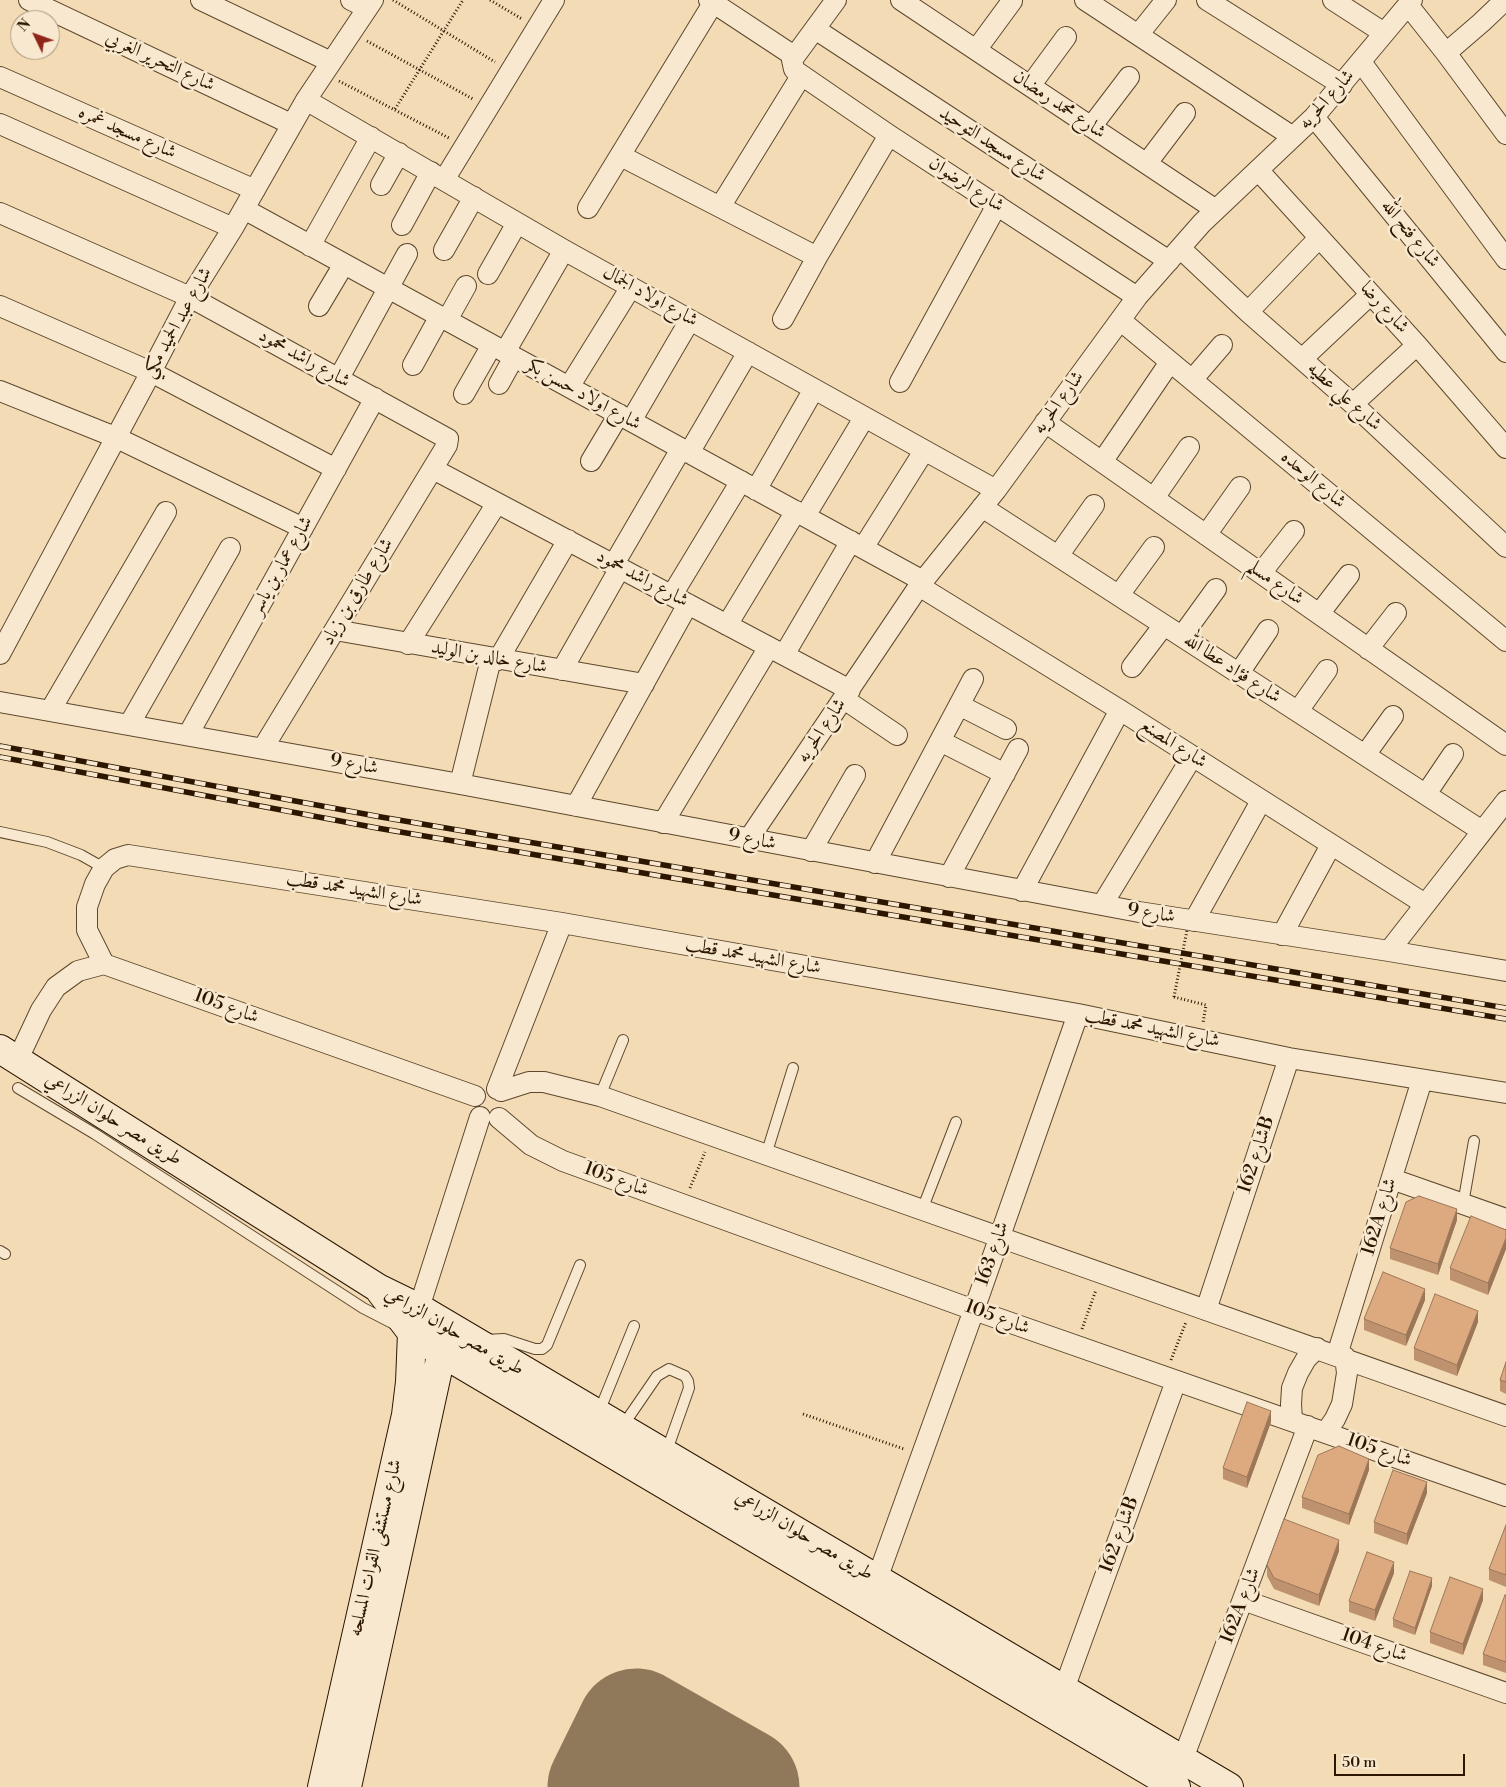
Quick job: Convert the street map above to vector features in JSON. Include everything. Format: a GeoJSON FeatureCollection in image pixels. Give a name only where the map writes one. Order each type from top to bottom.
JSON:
{"type":"FeatureCollection","features":[{"type":"Feature","properties":{"kind":"main road","name":"طريق مصر حلوان الزراعي"},"geometry":{"type":"LineString","coordinates":[[6,1055],[378,1288],[415,1320],[442,1353],[614,1439],[666,1454],[1229,1787]]}},
{"type":"Feature","properties":{"kind":"main road","name":"طريق مصر حلوان الزراعي"},"geometry":{"type":"LineString","coordinates":[[415,1320],[447,1326],[597,1415],[614,1439],[657,1480],[1174,1786]]}},
{"type":"Feature","properties":{"kind":"main road","name":"شارع مستشفى القوات المسلحه"},"geometry":{"type":"LineString","coordinates":[[322,1787],[406,1415],[415,1320]]}},
{"type":"Feature","properties":{"kind":"main road","name":"شارع مستشفى القوات المسلحه"},"geometry":{"type":"LineString","coordinates":[[347,1787],[447,1326]]}},
{"type":"Feature","properties":{"kind":"main road"},"geometry":{"type":"LineString","coordinates":[[657,1480],[666,1454]]}},
{"type":"Feature","properties":{"kind":"street","name":"شارع التحرير الغربي"},"geometry":{"type":"LineString","coordinates":[[29,0],[291,124]]}},
{"type":"Feature","properties":{"kind":"street"},"geometry":{"type":"LineString","coordinates":[[201,0],[327,68]]}},
{"type":"Feature","properties":{"kind":"street"},"geometry":{"type":"LineString","coordinates":[[402,226],[438,176],[465,146],[554,0]]}},
{"type":"Feature","properties":{"kind":"street"},"geometry":{"type":"LineString","coordinates":[[720,208],[798,81],[799,75],[796,64],[815,29],[836,0]]}},
{"type":"Feature","properties":{"kind":"street","name":"شارع محمد رمضان"},"geometry":{"type":"LineString","coordinates":[[901,0],[922,6],[976,50],[1216,210]]}},
{"type":"Feature","properties":{"kind":"street"},"geometry":{"type":"LineString","coordinates":[[1085,0],[1293,137]]}},
{"type":"Feature","properties":{"kind":"street"},"geometry":{"type":"LineString","coordinates":[[1138,35],[1166,0]]}},
{"type":"Feature","properties":{"kind":"street"},"geometry":{"type":"LineString","coordinates":[[1207,0],[1342,85]]}},
{"type":"Feature","properties":{"kind":"street"},"geometry":{"type":"LineString","coordinates":[[1333,0],[1384,33]]}},
{"type":"Feature","properties":{"kind":"street"},"geometry":{"type":"LineString","coordinates":[[1446,53],[1504,0]]}},
{"type":"Feature","properties":{"kind":"street"},"geometry":{"type":"LineString","coordinates":[[588,208],[713,1]]}},
{"type":"Feature","properties":{"kind":"street","name":"شارع الرضوان"},"geometry":{"type":"LineString","coordinates":[[713,1],[889,135],[1137,297]]}},
{"type":"Feature","properties":{"kind":"street"},"geometry":{"type":"LineString","coordinates":[[976,50],[1012,1]]}},
{"type":"Feature","properties":{"kind":"street","name":"شارع عبد الحميد مكي"},"geometry":{"type":"LineString","coordinates":[[0,654],[190,296],[244,210],[291,124],[351,32],[364,3]]}},
{"type":"Feature","properties":{"kind":"street"},"geometry":{"type":"LineString","coordinates":[[1410,3],[1446,53],[1503,123]]}},
{"type":"Feature","properties":{"kind":"street","name":"شارع الحريه"},"geometry":{"type":"LineString","coordinates":[[748,840],[921,584],[996,490],[1137,297],[1174,254],[1216,210],[1314,116],[1410,3]]}},
{"type":"Feature","properties":{"kind":"street","name":"شارع مسجد التوحيد"},"geometry":{"type":"LineString","coordinates":[[815,29],[1174,254]]}},
{"type":"Feature","properties":{"kind":"street"},"geometry":{"type":"LineString","coordinates":[[1030,86],[1066,37]]}},
{"type":"Feature","properties":{"kind":"street"},"geometry":{"type":"LineString","coordinates":[[1361,62],[1506,259]]}},
{"type":"Feature","properties":{"kind":"street","name":"شارع مسجد غمره"},"geometry":{"type":"LineString","coordinates":[[0,77],[255,190]]}},
{"type":"Feature","properties":{"kind":"street"},"geometry":{"type":"LineString","coordinates":[[1091,127],[1129,78]]}},
{"type":"Feature","properties":{"kind":"street","name":"شارع اولاد الجمال"},"geometry":{"type":"LineString","coordinates":[[306,100],[564,250],[996,490]]}},
{"type":"Feature","properties":{"kind":"street"},"geometry":{"type":"LineString","coordinates":[[1147,164],[1185,113]]}},
{"type":"Feature","properties":{"kind":"street","name":"شارع فتح الله"},"geometry":{"type":"LineString","coordinates":[[1314,116],[1506,352]]}},
{"type":"Feature","properties":{"kind":"street"},"geometry":{"type":"LineString","coordinates":[[0,124],[233,228]]}},
{"type":"Feature","properties":{"kind":"street"},"geometry":{"type":"LineString","coordinates":[[783,319],[889,135]]}},
{"type":"Feature","properties":{"kind":"street"},"geometry":{"type":"LineString","coordinates":[[310,246],[371,137]]}},
{"type":"Feature","properties":{"kind":"street"},"geometry":{"type":"LineString","coordinates":[[381,185],[399,153]]}},
{"type":"Feature","properties":{"kind":"street"},"geometry":{"type":"LineString","coordinates":[[621,156],[817,257]]}},
{"type":"Feature","properties":{"kind":"street","name":"شارع رضا"},"geometry":{"type":"LineString","coordinates":[[1258,170],[1417,345],[1506,448]]}},
{"type":"Feature","properties":{"kind":"street"},"geometry":{"type":"LineString","coordinates":[[444,250],[474,197]]}},
{"type":"Feature","properties":{"kind":"street"},"geometry":{"type":"LineString","coordinates":[[900,382],[997,205]]}},
{"type":"Feature","properties":{"kind":"street","name":"شارع اولاد حسن بكر"},"geometry":{"type":"LineString","coordinates":[[244,210],[857,545],[921,584]]}},
{"type":"Feature","properties":{"kind":"street","name":"شارع راشد محمود"},"geometry":{"type":"LineString","coordinates":[[0,213],[190,296],[445,436]]}},
{"type":"Feature","properties":{"kind":"street"},"geometry":{"type":"LineString","coordinates":[[488,274],[517,223]]}},
{"type":"Feature","properties":{"kind":"street"},"geometry":{"type":"LineString","coordinates":[[1248,312],[1320,238]]}},
{"type":"Feature","properties":{"kind":"street"},"geometry":{"type":"LineString","coordinates":[[464,394],[504,351],[564,250]]}},
{"type":"Feature","properties":{"kind":"street"},"geometry":{"type":"LineString","coordinates":[[339,378],[407,254]]}},
{"type":"Feature","properties":{"kind":"street","name":"شارع علي عطيه"},"geometry":{"type":"LineString","coordinates":[[1174,254],[1248,312],[1353,404],[1506,547]]}},
{"type":"Feature","properties":{"kind":"street"},"geometry":{"type":"LineString","coordinates":[[319,306],[344,264]]}},
{"type":"Feature","properties":{"kind":"street"},"geometry":{"type":"LineString","coordinates":[[413,365],[466,286]]}},
{"type":"Feature","properties":{"kind":"street"},"geometry":{"type":"LineString","coordinates":[[569,388],[631,287]]}},
{"type":"Feature","properties":{"kind":"street"},"geometry":{"type":"LineString","coordinates":[[1302,359],[1371,294]]}},
{"type":"Feature","properties":{"kind":"street"},"geometry":{"type":"LineString","coordinates":[[0,306],[151,372],[336,469]]}},
{"type":"Feature","properties":{"kind":"street"},"geometry":{"type":"LineString","coordinates":[[591,461],[625,418],[690,320]]}},
{"type":"Feature","properties":{"kind":"street","name":"شارع الوحده"},"geometry":{"type":"LineString","coordinates":[[1120,320],[1506,641]]}},
{"type":"Feature","properties":{"kind":"street"},"geometry":{"type":"LineString","coordinates":[[1192,380],[1222,345]]}},
{"type":"Feature","properties":{"kind":"street"},"geometry":{"type":"LineString","coordinates":[[1353,404],[1417,345]]}},
{"type":"Feature","properties":{"kind":"street"},"geometry":{"type":"LineString","coordinates":[[499,384],[504,351]]}},
{"type":"Feature","properties":{"kind":"street"},"geometry":{"type":"LineString","coordinates":[[562,670],[617,566],[685,451],[748,352]]}},
{"type":"Feature","properties":{"kind":"street"},"geometry":{"type":"LineString","coordinates":[[1102,462],[1170,362]]}},
{"type":"Feature","properties":{"kind":"street"},"geometry":{"type":"LineString","coordinates":[[576,806],[644,684],[680,600],[749,486],[814,389]]}},
{"type":"Feature","properties":{"kind":"street"},"geometry":{"type":"LineString","coordinates":[[0,391],[115,437],[303,528]]}},
{"type":"Feature","properties":{"kind":"street","name":"شارع عمار بن ياسر"},"geometry":{"type":"LineString","coordinates":[[188,735],[375,398]]}},
{"type":"Feature","properties":{"kind":"street"},"geometry":{"type":"LineString","coordinates":[[728,625],[864,418]]}},
{"type":"Feature","properties":{"kind":"street","name":"شارع مسلم"},"geometry":{"type":"LineString","coordinates":[[1045,422],[1506,745]]}},
{"type":"Feature","properties":{"kind":"street","name":"شارع طارق بن زياد"},"geometry":{"type":"LineString","coordinates":[[263,748],[447,445],[448,439],[445,436]]}},
{"type":"Feature","properties":{"kind":"street"},"geometry":{"type":"LineString","coordinates":[[1154,498],[1189,447]]}},
{"type":"Feature","properties":{"kind":"street"},"geometry":{"type":"LineString","coordinates":[[663,823],[776,651],[857,545],[924,451]]}},
{"type":"Feature","properties":{"kind":"street","name":"شارع راشد محمود"},"geometry":{"type":"LineString","coordinates":[[433,469],[776,651],[847,694],[897,735]]}},
{"type":"Feature","properties":{"kind":"street"},"geometry":{"type":"LineString","coordinates":[[1206,535],[1240,487]]}},
{"type":"Feature","properties":{"kind":"street"},"geometry":{"type":"LineString","coordinates":[[408,644],[497,503]]}},
{"type":"Feature","properties":{"kind":"street"},"geometry":{"type":"LineString","coordinates":[[1058,556],[1094,505]]}},
{"type":"Feature","properties":{"kind":"street","name":"شارع فؤاد عطا الله"},"geometry":{"type":"LineString","coordinates":[[982,507],[1482,831]]}},
{"type":"Feature","properties":{"kind":"street"},"geometry":{"type":"LineString","coordinates":[[50,711],[166,512]]}},
{"type":"Feature","properties":{"kind":"street"},"geometry":{"type":"LineString","coordinates":[[1261,574],[1294,531]]}},
{"type":"Feature","properties":{"kind":"street"},"geometry":{"type":"LineString","coordinates":[[460,784],[495,659],[568,540]]}},
{"type":"Feature","properties":{"kind":"street"},"geometry":{"type":"LineString","coordinates":[[1119,595],[1154,547]]}},
{"type":"Feature","properties":{"kind":"street"},"geometry":{"type":"LineString","coordinates":[[128,725],[230,548]]}},
{"type":"Feature","properties":{"kind":"street"},"geometry":{"type":"LineString","coordinates":[[1319,614],[1349,575]]}},
{"type":"Feature","properties":{"kind":"street","name":"شارع المصنع"},"geometry":{"type":"LineString","coordinates":[[921,584],[1425,904]]}},
{"type":"Feature","properties":{"kind":"street"},"geometry":{"type":"LineString","coordinates":[[1182,636],[1216,589]]}},
{"type":"Feature","properties":{"kind":"street"},"geometry":{"type":"LineString","coordinates":[[1368,649],[1396,613]]}},
{"type":"Feature","properties":{"kind":"street"},"geometry":{"type":"LineString","coordinates":[[1132,667],[1164,625]]}},
{"type":"Feature","properties":{"kind":"street","name":"شارع خالد بن الوليد"},"geometry":{"type":"LineString","coordinates":[[335,630],[644,684]]}},
{"type":"Feature","properties":{"kind":"street"},"geometry":{"type":"LineString","coordinates":[[1239,673],[1268,630]]}},
{"type":"Feature","properties":{"kind":"street"},"geometry":{"type":"LineString","coordinates":[[1298,712],[1327,670]]}},
{"type":"Feature","properties":{"kind":"street"},"geometry":{"type":"LineString","coordinates":[[875,863],[974,679]]}},
{"type":"Feature","properties":{"kind":"street","name":"شارع 9"},"geometry":{"type":"LineString","coordinates":[[0,702],[460,784],[1102,906],[1190,925],[1282,935],[1504,968]]}},
{"type":"Feature","properties":{"kind":"street"},"geometry":{"type":"LineString","coordinates":[[960,705],[1006,729]]}},
{"type":"Feature","properties":{"kind":"street"},"geometry":{"type":"LineString","coordinates":[[1022,891],[1120,710]]}},
{"type":"Feature","properties":{"kind":"street"},"geometry":{"type":"LineString","coordinates":[[1365,755],[1393,716]]}},
{"type":"Feature","properties":{"kind":"street"},"geometry":{"type":"LineString","coordinates":[[940,741],[1005,774]]}},
{"type":"Feature","properties":{"kind":"street"},"geometry":{"type":"LineString","coordinates":[[949,877],[1018,749]]}},
{"type":"Feature","properties":{"kind":"street"},"geometry":{"type":"LineString","coordinates":[[1426,794],[1453,754]]}},
{"type":"Feature","properties":{"kind":"street"},"geometry":{"type":"LineString","coordinates":[[1102,906],[1192,757]]}},
{"type":"Feature","properties":{"kind":"street"},"geometry":{"type":"LineString","coordinates":[[811,851],[856,776]]}},
{"type":"Feature","properties":{"kind":"street"},"geometry":{"type":"LineString","coordinates":[[1389,951],[1506,800]]}},
{"type":"Feature","properties":{"kind":"street"},"geometry":{"type":"LineString","coordinates":[[1190,925],[1261,801]]}},
{"type":"Feature","properties":{"kind":"street"},"geometry":{"type":"LineString","coordinates":[[1282,935],[1330,845]]}},
{"type":"Feature","properties":{"kind":"street","name":"شارع الشهيد محمد قطب"},"geometry":{"type":"LineString","coordinates":[[104,868],[115,859],[128,855],[562,923],[1078,1014],[1290,1058],[1506,1093]]}},
{"type":"Feature","properties":{"kind":"street"},"geometry":{"type":"LineString","coordinates":[[6,1055],[41,1010],[56,987],[78,971],[104,964],[87,930],[87,908],[95,884],[104,868]]}},
{"type":"Feature","properties":{"kind":"street"},"geometry":{"type":"LineString","coordinates":[[499,1090],[562,923]]}},
{"type":"Feature","properties":{"kind":"street","name":"شارع 105"},"geometry":{"type":"LineString","coordinates":[[104,964],[475,1096]]}},
{"type":"Feature","properties":{"kind":"street","name":"شارع 163"},"geometry":{"type":"LineString","coordinates":[[877,1579],[1078,1014]]}},
{"type":"Feature","properties":{"kind":"street","name":"شارع 162B"},"geometry":{"type":"LineString","coordinates":[[1199,1307],[1290,1058]]}},
{"type":"Feature","properties":{"kind":"street","name":"162A شارع"},"geometry":{"type":"LineString","coordinates":[[1341,1356],[1422,1080]]}},
{"type":"Feature","properties":{"kind":"street"},"geometry":{"type":"LineString","coordinates":[[499,1090],[529,1082],[544,1082],[600,1096],[1341,1356],[1506,1416]]}},
{"type":"Feature","properties":{"kind":"street"},"geometry":{"type":"LineString","coordinates":[[492,1087],[499,1090],[507,1105],[503,1114],[490,1117],[474,1109],[475,1096],[482,1089],[492,1087]]}},
{"type":"Feature","properties":{"kind":"street"},"geometry":{"type":"LineString","coordinates":[[415,1320],[490,1117]]}},
{"type":"Feature","properties":{"kind":"street","name":"شارع 105"},"geometry":{"type":"LineString","coordinates":[[490,1117],[546,1154],[974,1310],[1506,1496]]}},
{"type":"Feature","properties":{"kind":"street"},"geometry":{"type":"LineString","coordinates":[[1392,1179],[1506,1219]]}},
{"type":"Feature","properties":{"kind":"street"},"geometry":{"type":"LineString","coordinates":[[1317,1348],[1306,1359],[1298,1373],[1292,1388],[1290,1404],[1309,1426],[1335,1419],[1342,1404],[1347,1373],[1341,1356]]}},
{"type":"Feature","properties":{"kind":"street","name":"شارع 162B"},"geometry":{"type":"LineString","coordinates":[[1064,1688],[1171,1379]]}},
{"type":"Feature","properties":{"kind":"street","name":"162A شارع"},"geometry":{"type":"LineString","coordinates":[[1174,1786],[1309,1426]]}},
{"type":"Feature","properties":{"kind":"street","name":"شارع 104"},"geometry":{"type":"LineString","coordinates":[[1243,1600],[1506,1693]]}},
{"type":"Feature","properties":{"kind":"lane"},"geometry":{"type":"LineString","coordinates":[[0,832],[47,842],[81,855],[104,868]]}},
{"type":"Feature","properties":{"kind":"lane"},"geometry":{"type":"LineString","coordinates":[[600,1096],[623,1040]]}},
{"type":"Feature","properties":{"kind":"lane"},"geometry":{"type":"LineString","coordinates":[[766,1155],[793,1068]]}},
{"type":"Feature","properties":{"kind":"lane"},"geometry":{"type":"LineString","coordinates":[[18,1088],[95,1134],[363,1308],[415,1320]]}},
{"type":"Feature","properties":{"kind":"lane"},"geometry":{"type":"LineString","coordinates":[[922,1210],[956,1122]]}},
{"type":"Feature","properties":{"kind":"lane"},"geometry":{"type":"LineString","coordinates":[[1463,1204],[1474,1140]]}},
{"type":"Feature","properties":{"kind":"lane"},"geometry":{"type":"LineString","coordinates":[[474,1342],[504,1339],[535,1349],[542,1349],[547,1345],[580,1265]]}},
{"type":"Feature","properties":{"kind":"lane"},"geometry":{"type":"LineString","coordinates":[[597,1415],[634,1326]]}},
{"type":"Feature","properties":{"kind":"lane"},"geometry":{"type":"LineString","coordinates":[[614,1439],[657,1376],[670,1369],[684,1376],[688,1381],[689,1388],[666,1454]]}},
{"type":"Feature","properties":{"kind":"path"},"geometry":{"type":"LineString","coordinates":[[393,0],[511,71]]}},
{"type":"Feature","properties":{"kind":"path"},"geometry":{"type":"LineString","coordinates":[[394,109],[463,0]]}},
{"type":"Feature","properties":{"kind":"path"},"geometry":{"type":"LineString","coordinates":[[490,0],[537,28]]}},
{"type":"Feature","properties":{"kind":"path"},"geometry":{"type":"LineString","coordinates":[[351,32],[488,108]]}},
{"type":"Feature","properties":{"kind":"path"},"geometry":{"type":"LineString","coordinates":[[327,68],[394,109],[465,146]]}},
{"type":"Feature","properties":{"kind":"path"},"geometry":{"type":"LineString","coordinates":[[1190,925],[1174,997],[1206,1005]]}},
{"type":"Feature","properties":{"kind":"path"},"geometry":{"type":"LineString","coordinates":[[684,1205],[711,1135]]}},
{"type":"Feature","properties":{"kind":"path"},"geometry":{"type":"LineString","coordinates":[[1076,1346],[1103,1273]]}},
{"type":"Feature","properties":{"kind":"path"},"geometry":{"type":"LineString","coordinates":[[1171,1379],[1199,1307]]}},
{"type":"Feature","properties":{"kind":"path"},"geometry":{"type":"LineString","coordinates":[[802,1414],[921,1455]]}},
{"type":"Feature","properties":{"kind":"building"},"geometry":{"type":"Polygon","coordinates":[[[1419,1196],[1457,1209],[1438,1264],[1390,1248],[1406,1202],[1419,1196]]]}},
{"type":"Feature","properties":{"kind":"building"},"geometry":{"type":"Polygon","coordinates":[[[1471,1216],[1506,1230],[1506,1238],[1488,1283],[1450,1268],[1471,1216]]]}},
{"type":"Feature","properties":{"kind":"building"},"geometry":{"type":"Polygon","coordinates":[[[1383,1272],[1425,1289],[1406,1335],[1364,1319],[1383,1272]]]}},
{"type":"Feature","properties":{"kind":"building"},"geometry":{"type":"Polygon","coordinates":[[[1435,1294],[1478,1311],[1457,1365],[1414,1348],[1435,1294]]]}},
{"type":"Feature","properties":{"kind":"building"},"geometry":{"type":"Polygon","coordinates":[[[1506,1362],[1506,1382],[1500,1380],[1506,1362]]]}},
{"type":"Feature","properties":{"kind":"building"},"geometry":{"type":"Polygon","coordinates":[[[1247,1402],[1271,1411],[1247,1477],[1223,1468],[1247,1402]]]}},
{"type":"Feature","properties":{"kind":"building"},"geometry":{"type":"Polygon","coordinates":[[[1339,1446],[1369,1459],[1349,1514],[1302,1497],[1318,1455],[1339,1446]]]}},
{"type":"Feature","properties":{"kind":"building"},"geometry":{"type":"Polygon","coordinates":[[[1393,1470],[1427,1482],[1407,1534],[1374,1522],[1393,1470]]]}},
{"type":"Feature","properties":{"kind":"building"},"geometry":{"type":"Polygon","coordinates":[[[1284,1519],[1339,1540],[1319,1595],[1274,1578],[1267,1565],[1284,1519]]]}},
{"type":"Feature","properties":{"kind":"building"},"geometry":{"type":"Polygon","coordinates":[[[1506,1525],[1506,1575],[1489,1569],[1506,1525]]]}},
{"type":"Feature","properties":{"kind":"building"},"geometry":{"type":"Polygon","coordinates":[[[1367,1552],[1394,1562],[1375,1610],[1349,1601],[1367,1552]]]}},
{"type":"Feature","properties":{"kind":"building"},"geometry":{"type":"Polygon","coordinates":[[[1410,1571],[1432,1578],[1415,1628],[1393,1619],[1410,1571]]]}},
{"type":"Feature","properties":{"kind":"building"},"geometry":{"type":"Polygon","coordinates":[[[1450,1577],[1483,1589],[1463,1644],[1430,1632],[1450,1577]]]}},
{"type":"Feature","properties":{"kind":"building"},"geometry":{"type":"Polygon","coordinates":[[[1506,1595],[1506,1662],[1483,1654],[1506,1595]]]}},
{"type":"Feature","properties":{"kind":"runway"},"geometry":{"type":"LineString","coordinates":[[607,1787],[636,1728],[740,1787]]}},
{"type":"Feature","properties":{"kind":"railway"},"geometry":{"type":"LineString","coordinates":[[0,746],[381,817],[1506,1008]]}},
{"type":"Feature","properties":{"kind":"railway"},"geometry":{"type":"LineString","coordinates":[[0,757],[377,828],[1506,1019]]}}]}
